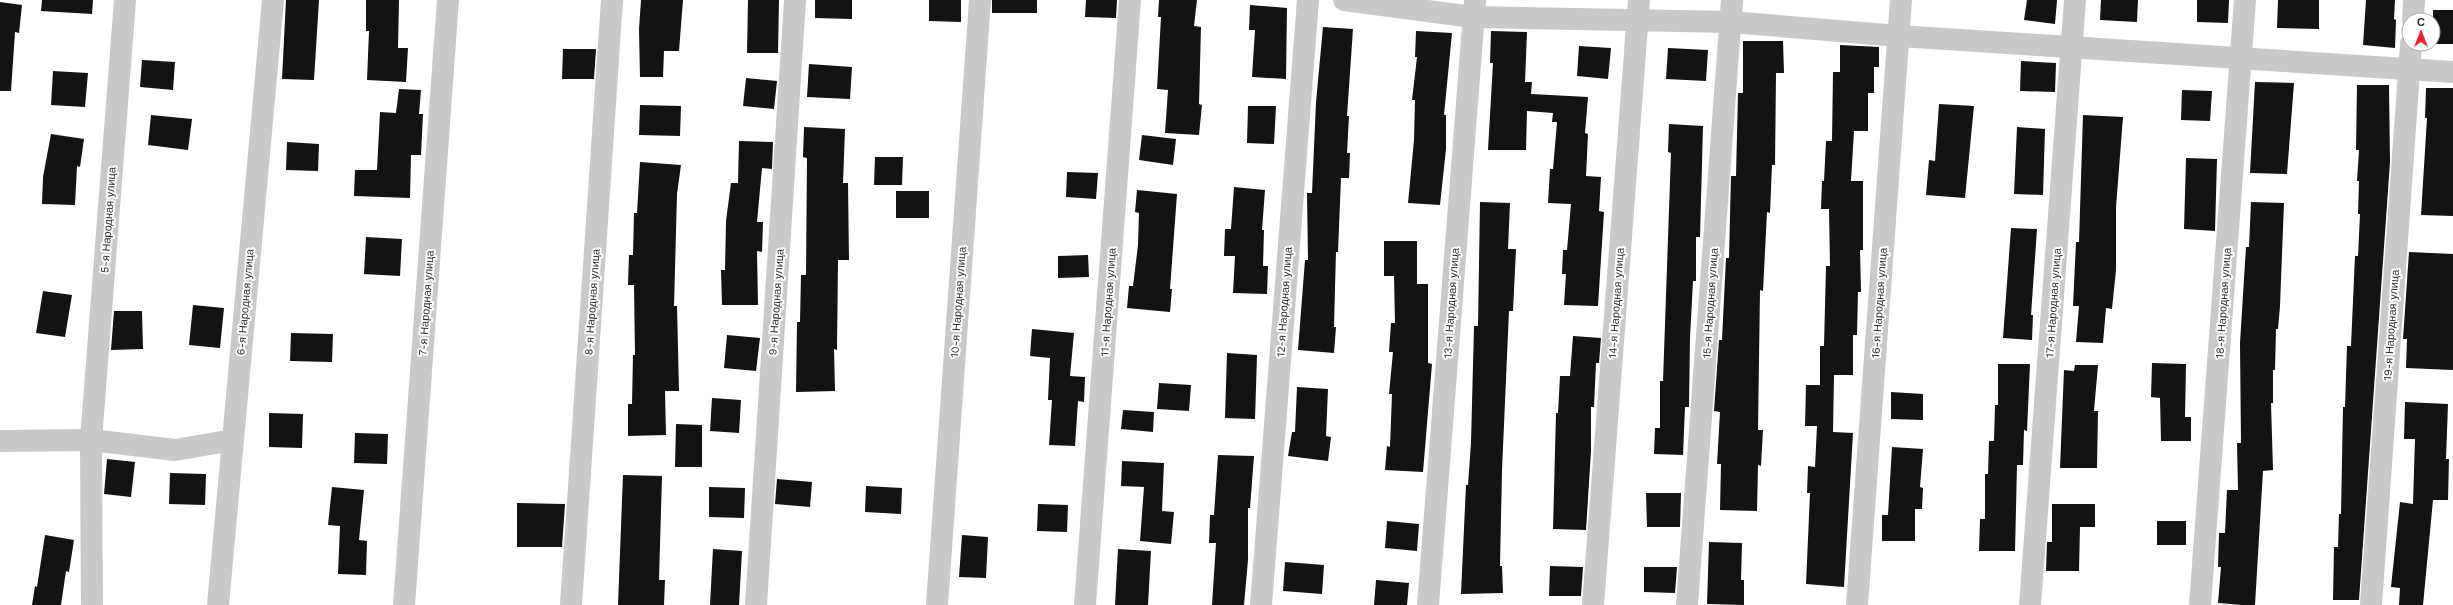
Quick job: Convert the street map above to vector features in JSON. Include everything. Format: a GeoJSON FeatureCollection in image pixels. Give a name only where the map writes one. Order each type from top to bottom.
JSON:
{"type":"FeatureCollection","features":[{"type":"Feature","properties":{"kind":"street","name":"5-я Народная улица"},"geometry":{"type":"LineString","coordinates":[[92,605],[91,440],[126,0]]}},
{"type":"Feature","properties":{"kind":"street","name":"6-я Народная улица"},"geometry":{"type":"LineString","coordinates":[[218,605],[273,0]]}},
{"type":"Feature","properties":{"kind":"street","name":"7-я Народная улица"},"geometry":{"type":"LineString","coordinates":[[404,605],[448,0]]}},
{"type":"Feature","properties":{"kind":"street","name":"8-я Народная улица"},"geometry":{"type":"LineString","coordinates":[[571,605],[612,0]]}},
{"type":"Feature","properties":{"kind":"street","name":"9-я Народная улица"},"geometry":{"type":"LineString","coordinates":[[756,605],[795,0]]}},
{"type":"Feature","properties":{"kind":"street","name":"10-я Народная улица"},"geometry":{"type":"LineString","coordinates":[[937,605],[980,0]]}},
{"type":"Feature","properties":{"kind":"street","name":"11-я Народная улица"},"geometry":{"type":"LineString","coordinates":[[1085,605],[1130,0]]}},
{"type":"Feature","properties":{"kind":"street","name":"12-я Народная улица"},"geometry":{"type":"LineString","coordinates":[[1261,605],[1308,0]]}},
{"type":"Feature","properties":{"kind":"street"},"geometry":{"type":"LineString","coordinates":[[1344,0],[1474,9],[1638,10],[1731,22],[1899,36],[2072,46],[2409,71],[2453,72]]}},
{"type":"Feature","properties":{"kind":"street","name":"15-я Народная улица"},"geometry":{"type":"LineString","coordinates":[[1687,605],[1732,0]]}},
{"type":"Feature","properties":{"kind":"street","name":"16-я Народная улица"},"geometry":{"type":"LineString","coordinates":[[1856,605],[1901,0]]}},
{"type":"Feature","properties":{"kind":"street","name":"17-я Народная улица"},"geometry":{"type":"LineString","coordinates":[[2030,605],[2075,0]]}},
{"type":"Feature","properties":{"kind":"street","name":"18-я Народная улица"},"geometry":{"type":"LineString","coordinates":[[2200,605],[2245,0]]}},
{"type":"Feature","properties":{"kind":"street"},"geometry":{"type":"LineString","coordinates":[[2413,12],[2414,0]]}},
{"type":"Feature","properties":{"kind":"street","name":"13-я Народная улица"},"geometry":{"type":"LineString","coordinates":[[1428,605],[1474,9]]}},
{"type":"Feature","properties":{"kind":"street","name":"14-я Народная улица"},"geometry":{"type":"LineString","coordinates":[[1593,605],[1638,10]]}},
{"type":"Feature","properties":{"kind":"street","name":"19-я Народная улица"},"geometry":{"type":"LineString","coordinates":[[2371,605],[2410,52]]}},
{"type":"Feature","properties":{"kind":"street"},"geometry":{"type":"LineString","coordinates":[[0,441],[91,440],[175,450],[233,440]]}},
{"type":"Feature","properties":{"kind":"building"},"geometry":{"type":"Polygon","coordinates":[[[42,0],[93,0],[92,14],[41,11],[42,0]]]}},
{"type":"Feature","properties":{"kind":"building"},"geometry":{"type":"Polygon","coordinates":[[[286,0],[319,0],[314,80],[282,79],[286,0]]]}},
{"type":"Feature","properties":{"kind":"building"},"geometry":{"type":"Polygon","coordinates":[[[366,0],[399,0],[398,48],[408,48],[406,82],[367,80],[369,31],[366,31],[366,0]]]}},
{"type":"Feature","properties":{"kind":"building"},"geometry":{"type":"Polygon","coordinates":[[[641,0],[683,0],[679,51],[664,51],[663,77],[640,77],[639,29],[641,0]]]}},
{"type":"Feature","properties":{"kind":"building"},"geometry":{"type":"Polygon","coordinates":[[[748,0],[779,0],[778,53],[747,53],[748,0]]]}},
{"type":"Feature","properties":{"kind":"building"},"geometry":{"type":"Polygon","coordinates":[[[815,0],[852,0],[852,19],[815,18],[815,0]]]}},
{"type":"Feature","properties":{"kind":"building"},"geometry":{"type":"Polygon","coordinates":[[[929,0],[961,0],[961,22],[929,21],[929,0]]]}},
{"type":"Feature","properties":{"kind":"building"},"geometry":{"type":"Polygon","coordinates":[[[992,0],[1037,0],[1037,13],[992,13],[992,0]]]}},
{"type":"Feature","properties":{"kind":"building"},"geometry":{"type":"Polygon","coordinates":[[[1086,0],[1117,0],[1116,18],[1085,17],[1086,0]]]}},
{"type":"Feature","properties":{"kind":"building"},"geometry":{"type":"Polygon","coordinates":[[[1159,0],[1197,0],[1194,26],[1201,27],[1199,104],[1202,105],[1199,135],[1165,133],[1168,90],[1157,89],[1161,17],[1158,17],[1159,0]]]}},
{"type":"Feature","properties":{"kind":"building"},"geometry":{"type":"Polygon","coordinates":[[[2027,0],[2057,0],[2055,24],[2024,20],[2027,0]]]}},
{"type":"Feature","properties":{"kind":"building"},"geometry":{"type":"Polygon","coordinates":[[[2101,0],[2138,0],[2137,22],[2100,20],[2101,0]]]}},
{"type":"Feature","properties":{"kind":"building"},"geometry":{"type":"Polygon","coordinates":[[[2197,0],[2229,0],[2228,23],[2197,22],[2197,0]]]}},
{"type":"Feature","properties":{"kind":"building"},"geometry":{"type":"Polygon","coordinates":[[[2278,0],[2319,0],[2319,29],[2277,28],[2278,0]]]}},
{"type":"Feature","properties":{"kind":"building"},"geometry":{"type":"Polygon","coordinates":[[[2366,0],[2395,0],[2395,48],[2363,45],[2366,0]]]}},
{"type":"Feature","properties":{"kind":"building"},"geometry":{"type":"Polygon","coordinates":[[[0,2],[22,5],[19,33],[15,32],[11,91],[0,91],[0,2]]]}},
{"type":"Feature","properties":{"kind":"building"},"geometry":{"type":"Polygon","coordinates":[[[1250,5],[1287,8],[1286,79],[1252,77],[1255,30],[1249,30],[1250,5]]]}},
{"type":"Feature","properties":{"kind":"building"},"geometry":{"type":"Polygon","coordinates":[[[2433,10],[2453,10],[2453,44],[2441,44],[2441,12],[2433,12],[2433,10]]]}},
{"type":"Feature","properties":{"kind":"building"},"geometry":{"type":"Polygon","coordinates":[[[1323,27],[1353,29],[1347,116],[1349,116],[1347,153],[1350,153],[1349,178],[1341,178],[1338,252],[1336,252],[1334,327],[1336,327],[1334,353],[1298,350],[1305,260],[1308,260],[1307,193],[1312,193],[1316,102],[1323,27]]]}},
{"type":"Feature","properties":{"kind":"building"},"geometry":{"type":"Polygon","coordinates":[[[1416,31],[1452,33],[1444,115],[1446,115],[1446,149],[1440,205],[1408,203],[1414,140],[1415,100],[1412,100],[1417,57],[1415,57],[1416,31]]]}},
{"type":"Feature","properties":{"kind":"building"},"geometry":{"type":"Polygon","coordinates":[[[1491,31],[1527,32],[1525,82],[1532,82],[1531,94],[1588,97],[1585,133],[1588,134],[1586,176],[1601,177],[1599,211],[1604,212],[1598,306],[1564,305],[1566,274],[1562,274],[1563,250],[1567,250],[1571,204],[1548,203],[1550,169],[1553,169],[1557,122],[1552,122],[1553,113],[1527,111],[1526,150],[1488,150],[1493,63],[1490,63],[1491,31]]]}},
{"type":"Feature","properties":{"kind":"building"},"geometry":{"type":"Polygon","coordinates":[[[1743,41],[1783,41],[1784,73],[1776,73],[1775,165],[1772,165],[1770,213],[1767,212],[1763,291],[1760,290],[1758,430],[1763,430],[1761,466],[1758,465],[1757,511],[1720,510],[1721,464],[1717,464],[1720,412],[1714,411],[1719,340],[1722,340],[1726,258],[1729,258],[1731,176],[1736,176],[1738,93],[1743,93],[1743,41]]]}},
{"type":"Feature","properties":{"kind":"building"},"geometry":{"type":"Polygon","coordinates":[[[1840,45],[1879,47],[1879,67],[1874,67],[1874,93],[1868,93],[1868,131],[1854,131],[1851,181],[1863,181],[1863,250],[1860,250],[1861,292],[1858,292],[1857,335],[1853,335],[1853,375],[1834,375],[1833,432],[1853,433],[1844,587],[1806,584],[1810,493],[1807,493],[1808,466],[1815,467],[1817,426],[1805,426],[1806,385],[1820,385],[1820,346],[1824,346],[1826,266],[1830,266],[1829,209],[1821,209],[1822,181],[1824,181],[1826,141],[1832,141],[1833,72],[1840,72],[1840,45]]]}},
{"type":"Feature","properties":{"kind":"building"},"geometry":{"type":"Polygon","coordinates":[[[1579,46],[1611,48],[1608,79],[1577,76],[1579,46]]]}},
{"type":"Feature","properties":{"kind":"building"},"geometry":{"type":"Polygon","coordinates":[[[1668,48],[1708,50],[1706,81],[1666,79],[1668,48]]]}},
{"type":"Feature","properties":{"kind":"building"},"geometry":{"type":"Polygon","coordinates":[[[563,49],[596,49],[594,79],[562,79],[563,49]]]}},
{"type":"Feature","properties":{"kind":"building"},"geometry":{"type":"Polygon","coordinates":[[[142,60],[175,62],[173,90],[140,87],[142,60]]]}},
{"type":"Feature","properties":{"kind":"building"},"geometry":{"type":"Polygon","coordinates":[[[2021,61],[2056,63],[2055,92],[2020,91],[2021,61]]]}},
{"type":"Feature","properties":{"kind":"building"},"geometry":{"type":"Polygon","coordinates":[[[809,64],[852,67],[850,99],[807,97],[809,64]]]}},
{"type":"Feature","properties":{"kind":"building"},"geometry":{"type":"Polygon","coordinates":[[[53,71],[88,73],[85,107],[51,105],[53,71]]]}},
{"type":"Feature","properties":{"kind":"building"},"geometry":{"type":"Polygon","coordinates":[[[746,78],[777,81],[774,109],[743,106],[746,78]]]}},
{"type":"Feature","properties":{"kind":"building"},"geometry":{"type":"Polygon","coordinates":[[[2255,82],[2294,83],[2287,174],[2250,173],[2255,82]]]}},
{"type":"Feature","properties":{"kind":"building"},"geometry":{"type":"Polygon","coordinates":[[[2357,85],[2389,85],[2390,162],[2359,600],[2333,600],[2334,547],[2338,547],[2339,514],[2341,514],[2343,407],[2345,407],[2347,346],[2351,346],[2355,256],[2358,256],[2360,214],[2358,214],[2359,181],[2357,181],[2359,150],[2356,150],[2357,85]]]}},
{"type":"Feature","properties":{"kind":"building"},"geometry":{"type":"Polygon","coordinates":[[[2426,88],[2453,88],[2453,216],[2421,215],[2427,118],[2425,118],[2426,88]]]}},
{"type":"Feature","properties":{"kind":"building"},"geometry":{"type":"Polygon","coordinates":[[[399,89],[421,90],[419,114],[423,114],[421,155],[411,155],[410,198],[354,196],[355,170],[377,170],[380,112],[396,113],[399,89]]]}},
{"type":"Feature","properties":{"kind":"building"},"geometry":{"type":"Polygon","coordinates":[[[2182,90],[2212,91],[2210,121],[2181,120],[2182,90]]]}},
{"type":"Feature","properties":{"kind":"building"},"geometry":{"type":"Polygon","coordinates":[[[1939,104],[1974,106],[1965,198],[1926,195],[1929,160],[1935,161],[1939,104]]]}},
{"type":"Feature","properties":{"kind":"building"},"geometry":{"type":"Polygon","coordinates":[[[640,105],[681,106],[680,136],[639,135],[640,105]]]}},
{"type":"Feature","properties":{"kind":"building"},"geometry":{"type":"Polygon","coordinates":[[[1248,106],[1276,106],[1274,144],[1247,143],[1248,106]]]}},
{"type":"Feature","properties":{"kind":"building"},"geometry":{"type":"Polygon","coordinates":[[[151,115],[192,119],[188,150],[148,145],[151,115]]]}},
{"type":"Feature","properties":{"kind":"building"},"geometry":{"type":"Polygon","coordinates":[[[2083,115],[2123,117],[2116,207],[2116,270],[2112,309],[2106,308],[2103,343],[2076,342],[2079,306],[2073,306],[2076,242],[2079,242],[2083,115]]]}},
{"type":"Feature","properties":{"kind":"building"},"geometry":{"type":"Polygon","coordinates":[[[1669,124],[1703,126],[1700,237],[1696,237],[1696,281],[1693,281],[1690,338],[1689,407],[1685,407],[1683,455],[1654,454],[1655,428],[1660,428],[1660,381],[1663,381],[1671,153],[1668,152],[1669,124]]]}},
{"type":"Feature","properties":{"kind":"building"},"geometry":{"type":"Polygon","coordinates":[[[804,127],[845,129],[843,183],[848,183],[849,260],[838,260],[837,350],[834,349],[835,391],[796,392],[797,322],[800,322],[801,275],[806,275],[807,158],[803,157],[804,127]]]}},
{"type":"Feature","properties":{"kind":"building"},"geometry":{"type":"Polygon","coordinates":[[[2017,127],[2045,129],[2043,195],[2014,194],[2017,127]]]}},
{"type":"Feature","properties":{"kind":"building"},"geometry":{"type":"Polygon","coordinates":[[[51,134],[84,139],[80,167],[77,166],[75,205],[42,204],[43,177],[51,134]]]}},
{"type":"Feature","properties":{"kind":"building"},"geometry":{"type":"Polygon","coordinates":[[[1142,135],[1176,139],[1173,165],[1139,160],[1142,135]]]}},
{"type":"Feature","properties":{"kind":"building"},"geometry":{"type":"Polygon","coordinates":[[[739,141],[773,142],[772,169],[762,168],[757,222],[763,222],[762,252],[757,251],[758,305],[722,305],[721,270],[725,270],[726,221],[731,183],[738,183],[739,141]]]}},
{"type":"Feature","properties":{"kind":"building"},"geometry":{"type":"Polygon","coordinates":[[[287,142],[319,144],[318,171],[286,170],[287,142]]]}},
{"type":"Feature","properties":{"kind":"building"},"geometry":{"type":"Polygon","coordinates":[[[875,157],[903,157],[902,185],[874,185],[875,157]]]}},
{"type":"Feature","properties":{"kind":"building"},"geometry":{"type":"Polygon","coordinates":[[[2186,158],[2217,159],[2215,231],[2184,229],[2186,158]]]}},
{"type":"Feature","properties":{"kind":"building"},"geometry":{"type":"Polygon","coordinates":[[[640,162],[681,165],[677,194],[674,306],[677,306],[679,391],[665,391],[666,435],[628,436],[628,404],[632,404],[633,355],[635,355],[634,285],[628,285],[629,255],[633,255],[634,213],[637,213],[640,162]]]}},
{"type":"Feature","properties":{"kind":"building"},"geometry":{"type":"Polygon","coordinates":[[[1067,172],[1098,173],[1096,199],[1066,197],[1067,172]]]}},
{"type":"Feature","properties":{"kind":"building"},"geometry":{"type":"Polygon","coordinates":[[[1234,187],[1265,190],[1262,230],[1264,230],[1263,266],[1268,266],[1267,294],[1233,293],[1235,256],[1224,256],[1225,229],[1231,229],[1234,187]]]}},
{"type":"Feature","properties":{"kind":"building"},"geometry":{"type":"Polygon","coordinates":[[[1137,190],[1177,194],[1170,289],[1172,289],[1170,312],[1127,308],[1129,286],[1133,286],[1138,245],[1139,213],[1135,212],[1137,190]]]}},
{"type":"Feature","properties":{"kind":"building"},"geometry":{"type":"Polygon","coordinates":[[[896,191],[929,191],[929,218],[896,218],[896,191]]]}},
{"type":"Feature","properties":{"kind":"building"},"geometry":{"type":"Polygon","coordinates":[[[1480,202],[1510,203],[1508,249],[1516,249],[1513,311],[1509,311],[1502,470],[1500,566],[1502,566],[1503,593],[1461,594],[1466,485],[1468,485],[1471,443],[1474,326],[1478,326],[1480,202]]]}},
{"type":"Feature","properties":{"kind":"building"},"geometry":{"type":"Polygon","coordinates":[[[2251,202],[2284,203],[2280,306],[2278,329],[2276,329],[2275,370],[2273,370],[2273,403],[2271,403],[2273,470],[2263,471],[2255,605],[2242,605],[2218,603],[2221,567],[2218,567],[2219,533],[2225,533],[2227,490],[2238,490],[2237,443],[2241,443],[2240,343],[2246,247],[2249,247],[2251,202]]]}},
{"type":"Feature","properties":{"kind":"building"},"geometry":{"type":"Polygon","coordinates":[[[2011,228],[2037,229],[2031,315],[2033,315],[2032,340],[2003,338],[2011,228]]]}},
{"type":"Feature","properties":{"kind":"building"},"geometry":{"type":"Polygon","coordinates":[[[366,237],[402,239],[400,276],[364,274],[366,237]]]}},
{"type":"Feature","properties":{"kind":"building"},"geometry":{"type":"Polygon","coordinates":[[[1384,241],[1417,241],[1417,284],[1428,284],[1428,363],[1432,364],[1423,472],[1385,470],[1387,446],[1390,447],[1392,394],[1389,394],[1393,352],[1389,352],[1391,323],[1395,323],[1394,276],[1384,276],[1384,241]]]}},
{"type":"Feature","properties":{"kind":"building"},"geometry":{"type":"Polygon","coordinates":[[[2409,252],[2453,254],[2453,370],[2406,368],[2407,339],[2403,339],[2409,252]]]}},
{"type":"Feature","properties":{"kind":"building"},"geometry":{"type":"Polygon","coordinates":[[[1088,255],[1089,277],[1058,278],[1058,256],[1088,255]]]}},
{"type":"Feature","properties":{"kind":"building"},"geometry":{"type":"Polygon","coordinates":[[[43,291],[72,295],[65,337],[36,333],[43,291]]]}},
{"type":"Feature","properties":{"kind":"building"},"geometry":{"type":"Polygon","coordinates":[[[193,305],[224,308],[220,348],[189,345],[193,305]]]}},
{"type":"Feature","properties":{"kind":"building"},"geometry":{"type":"Polygon","coordinates":[[[114,311],[142,311],[143,349],[111,350],[114,311]]]}},
{"type":"Feature","properties":{"kind":"building"},"geometry":{"type":"Polygon","coordinates":[[[1032,329],[1074,333],[1070,376],[1085,377],[1084,402],[1078,401],[1075,446],[1049,445],[1052,400],[1048,400],[1050,358],[1030,356],[1032,329]]]}},
{"type":"Feature","properties":{"kind":"building"},"geometry":{"type":"Polygon","coordinates":[[[291,333],[333,334],[332,362],[290,361],[291,333]]]}},
{"type":"Feature","properties":{"kind":"building"},"geometry":{"type":"Polygon","coordinates":[[[727,335],[760,338],[756,371],[724,368],[727,335]]]}},
{"type":"Feature","properties":{"kind":"building"},"geometry":{"type":"Polygon","coordinates":[[[1573,336],[1601,338],[1599,363],[1596,363],[1594,407],[1591,407],[1591,451],[1586,530],[1553,529],[1556,413],[1558,413],[1560,376],[1570,376],[1573,336]]]}},
{"type":"Feature","properties":{"kind":"building"},"geometry":{"type":"Polygon","coordinates":[[[1227,353],[1257,355],[1255,419],[1225,418],[1227,353]]]}},
{"type":"Feature","properties":{"kind":"building"},"geometry":{"type":"Polygon","coordinates":[[[2152,363],[2186,364],[2185,417],[2191,417],[2191,441],[2161,441],[2160,398],[2151,397],[2152,363]]]}},
{"type":"Feature","properties":{"kind":"building"},"geometry":{"type":"Polygon","coordinates":[[[1998,364],[2030,364],[2027,431],[2024,430],[2023,465],[2017,465],[2015,551],[1979,551],[1980,519],[1985,519],[1985,474],[1988,474],[1989,441],[1994,441],[1995,405],[1998,405],[1998,364]]]}},
{"type":"Feature","properties":{"kind":"building"},"geometry":{"type":"Polygon","coordinates":[[[2075,365],[2098,365],[2094,411],[2098,411],[2097,468],[2060,468],[2064,370],[2074,371],[2075,365]]]}},
{"type":"Feature","properties":{"kind":"building"},"geometry":{"type":"Polygon","coordinates":[[[1159,383],[1191,385],[1189,411],[1157,409],[1159,383]]]}},
{"type":"Feature","properties":{"kind":"building"},"geometry":{"type":"Polygon","coordinates":[[[1297,387],[1328,389],[1326,436],[1331,437],[1328,461],[1288,456],[1292,432],[1295,432],[1297,387]]]}},
{"type":"Feature","properties":{"kind":"building"},"geometry":{"type":"Polygon","coordinates":[[[1891,392],[1923,394],[1923,420],[1891,419],[1891,392]]]}},
{"type":"Feature","properties":{"kind":"building"},"geometry":{"type":"Polygon","coordinates":[[[712,398],[741,400],[739,433],[710,431],[712,398]]]}},
{"type":"Feature","properties":{"kind":"building"},"geometry":{"type":"Polygon","coordinates":[[[2405,402],[2448,404],[2446,459],[2449,459],[2448,500],[2433,500],[2423,605],[2399,605],[2400,588],[2391,587],[2400,502],[2413,504],[2415,439],[2404,439],[2405,402]]]}},
{"type":"Feature","properties":{"kind":"building"},"geometry":{"type":"Polygon","coordinates":[[[1123,410],[1154,412],[1153,432],[1121,429],[1123,410]]]}},
{"type":"Feature","properties":{"kind":"building"},"geometry":{"type":"Polygon","coordinates":[[[269,413],[303,414],[302,448],[269,447],[269,413]]]}},
{"type":"Feature","properties":{"kind":"building"},"geometry":{"type":"Polygon","coordinates":[[[676,424],[702,425],[702,467],[675,467],[676,424]]]}},
{"type":"Feature","properties":{"kind":"building"},"geometry":{"type":"Polygon","coordinates":[[[355,433],[388,434],[387,464],[354,463],[355,433]]]}},
{"type":"Feature","properties":{"kind":"building"},"geometry":{"type":"Polygon","coordinates":[[[1892,447],[1923,449],[1920,487],[1923,488],[1922,509],[1915,509],[1915,541],[1882,541],[1882,515],[1888,515],[1892,447]]]}},
{"type":"Feature","properties":{"kind":"building"},"geometry":{"type":"Polygon","coordinates":[[[1218,455],[1254,456],[1250,508],[1248,508],[1248,560],[1244,605],[1212,605],[1216,543],[1209,543],[1210,515],[1214,515],[1218,455]]]}},
{"type":"Feature","properties":{"kind":"building"},"geometry":{"type":"Polygon","coordinates":[[[107,459],[135,462],[131,497],[104,494],[107,459]]]}},
{"type":"Feature","properties":{"kind":"building"},"geometry":{"type":"Polygon","coordinates":[[[1122,461],[1164,463],[1162,511],[1174,512],[1171,544],[1140,541],[1144,487],[1121,486],[1122,461]]]}},
{"type":"Feature","properties":{"kind":"building"},"geometry":{"type":"Polygon","coordinates":[[[170,473],[206,474],[205,505],[169,504],[170,473]]]}},
{"type":"Feature","properties":{"kind":"building"},"geometry":{"type":"Polygon","coordinates":[[[623,475],[662,476],[659,580],[665,580],[664,605],[618,605],[623,475]]]}},
{"type":"Feature","properties":{"kind":"building"},"geometry":{"type":"Polygon","coordinates":[[[777,479],[812,482],[810,507],[775,504],[777,479]]]}},
{"type":"Feature","properties":{"kind":"building"},"geometry":{"type":"Polygon","coordinates":[[[866,486],[902,488],[901,514],[865,512],[866,486]]]}},
{"type":"Feature","properties":{"kind":"building"},"geometry":{"type":"Polygon","coordinates":[[[332,487],[364,490],[359,540],[367,541],[366,575],[338,574],[340,526],[328,525],[332,487]]]}},
{"type":"Feature","properties":{"kind":"building"},"geometry":{"type":"Polygon","coordinates":[[[709,487],[745,488],[744,518],[709,517],[709,487]]]}},
{"type":"Feature","properties":{"kind":"building"},"geometry":{"type":"Polygon","coordinates":[[[1646,493],[1681,493],[1680,527],[1647,527],[1646,493]]]}},
{"type":"Feature","properties":{"kind":"building"},"geometry":{"type":"Polygon","coordinates":[[[517,503],[565,504],[562,547],[517,547],[517,503]]]}},
{"type":"Feature","properties":{"kind":"building"},"geometry":{"type":"Polygon","coordinates":[[[1038,504],[1068,505],[1067,532],[1037,531],[1038,504]]]}},
{"type":"Feature","properties":{"kind":"building"},"geometry":{"type":"Polygon","coordinates":[[[2052,504],[2095,504],[2095,527],[2080,527],[2079,571],[2046,571],[2047,542],[2052,542],[2052,504]]]}},
{"type":"Feature","properties":{"kind":"building"},"geometry":{"type":"Polygon","coordinates":[[[1387,521],[1419,524],[1417,551],[1385,548],[1387,521]]]}},
{"type":"Feature","properties":{"kind":"building"},"geometry":{"type":"Polygon","coordinates":[[[2157,521],[2186,521],[2186,545],[2157,545],[2157,521]]]}},
{"type":"Feature","properties":{"kind":"building"},"geometry":{"type":"Polygon","coordinates":[[[45,535],[74,540],[69,572],[66,571],[61,605],[32,605],[35,586],[37,587],[45,535]]]}},
{"type":"Feature","properties":{"kind":"building"},"geometry":{"type":"Polygon","coordinates":[[[962,535],[988,537],[986,578],[959,577],[962,535]]]}},
{"type":"Feature","properties":{"kind":"building"},"geometry":{"type":"Polygon","coordinates":[[[1709,542],[1742,543],[1741,580],[1744,580],[1744,605],[1707,604],[1709,542]]]}},
{"type":"Feature","properties":{"kind":"building"},"geometry":{"type":"Polygon","coordinates":[[[713,549],[742,551],[739,605],[710,605],[713,549]]]}},
{"type":"Feature","properties":{"kind":"building"},"geometry":{"type":"Polygon","coordinates":[[[1118,549],[1151,551],[1148,605],[1115,605],[1118,549]]]}},
{"type":"Feature","properties":{"kind":"building"},"geometry":{"type":"Polygon","coordinates":[[[1285,562],[1324,565],[1322,594],[1283,591],[1285,562]]]}},
{"type":"Feature","properties":{"kind":"building"},"geometry":{"type":"Polygon","coordinates":[[[1550,566],[1583,567],[1581,596],[1549,596],[1550,566]]]}},
{"type":"Feature","properties":{"kind":"building"},"geometry":{"type":"Polygon","coordinates":[[[1644,567],[1677,567],[1675,593],[1644,592],[1644,567]]]}},
{"type":"Feature","properties":{"kind":"building"},"geometry":{"type":"Polygon","coordinates":[[[1376,580],[1409,583],[1407,605],[1374,605],[1376,580]]]}}]}
